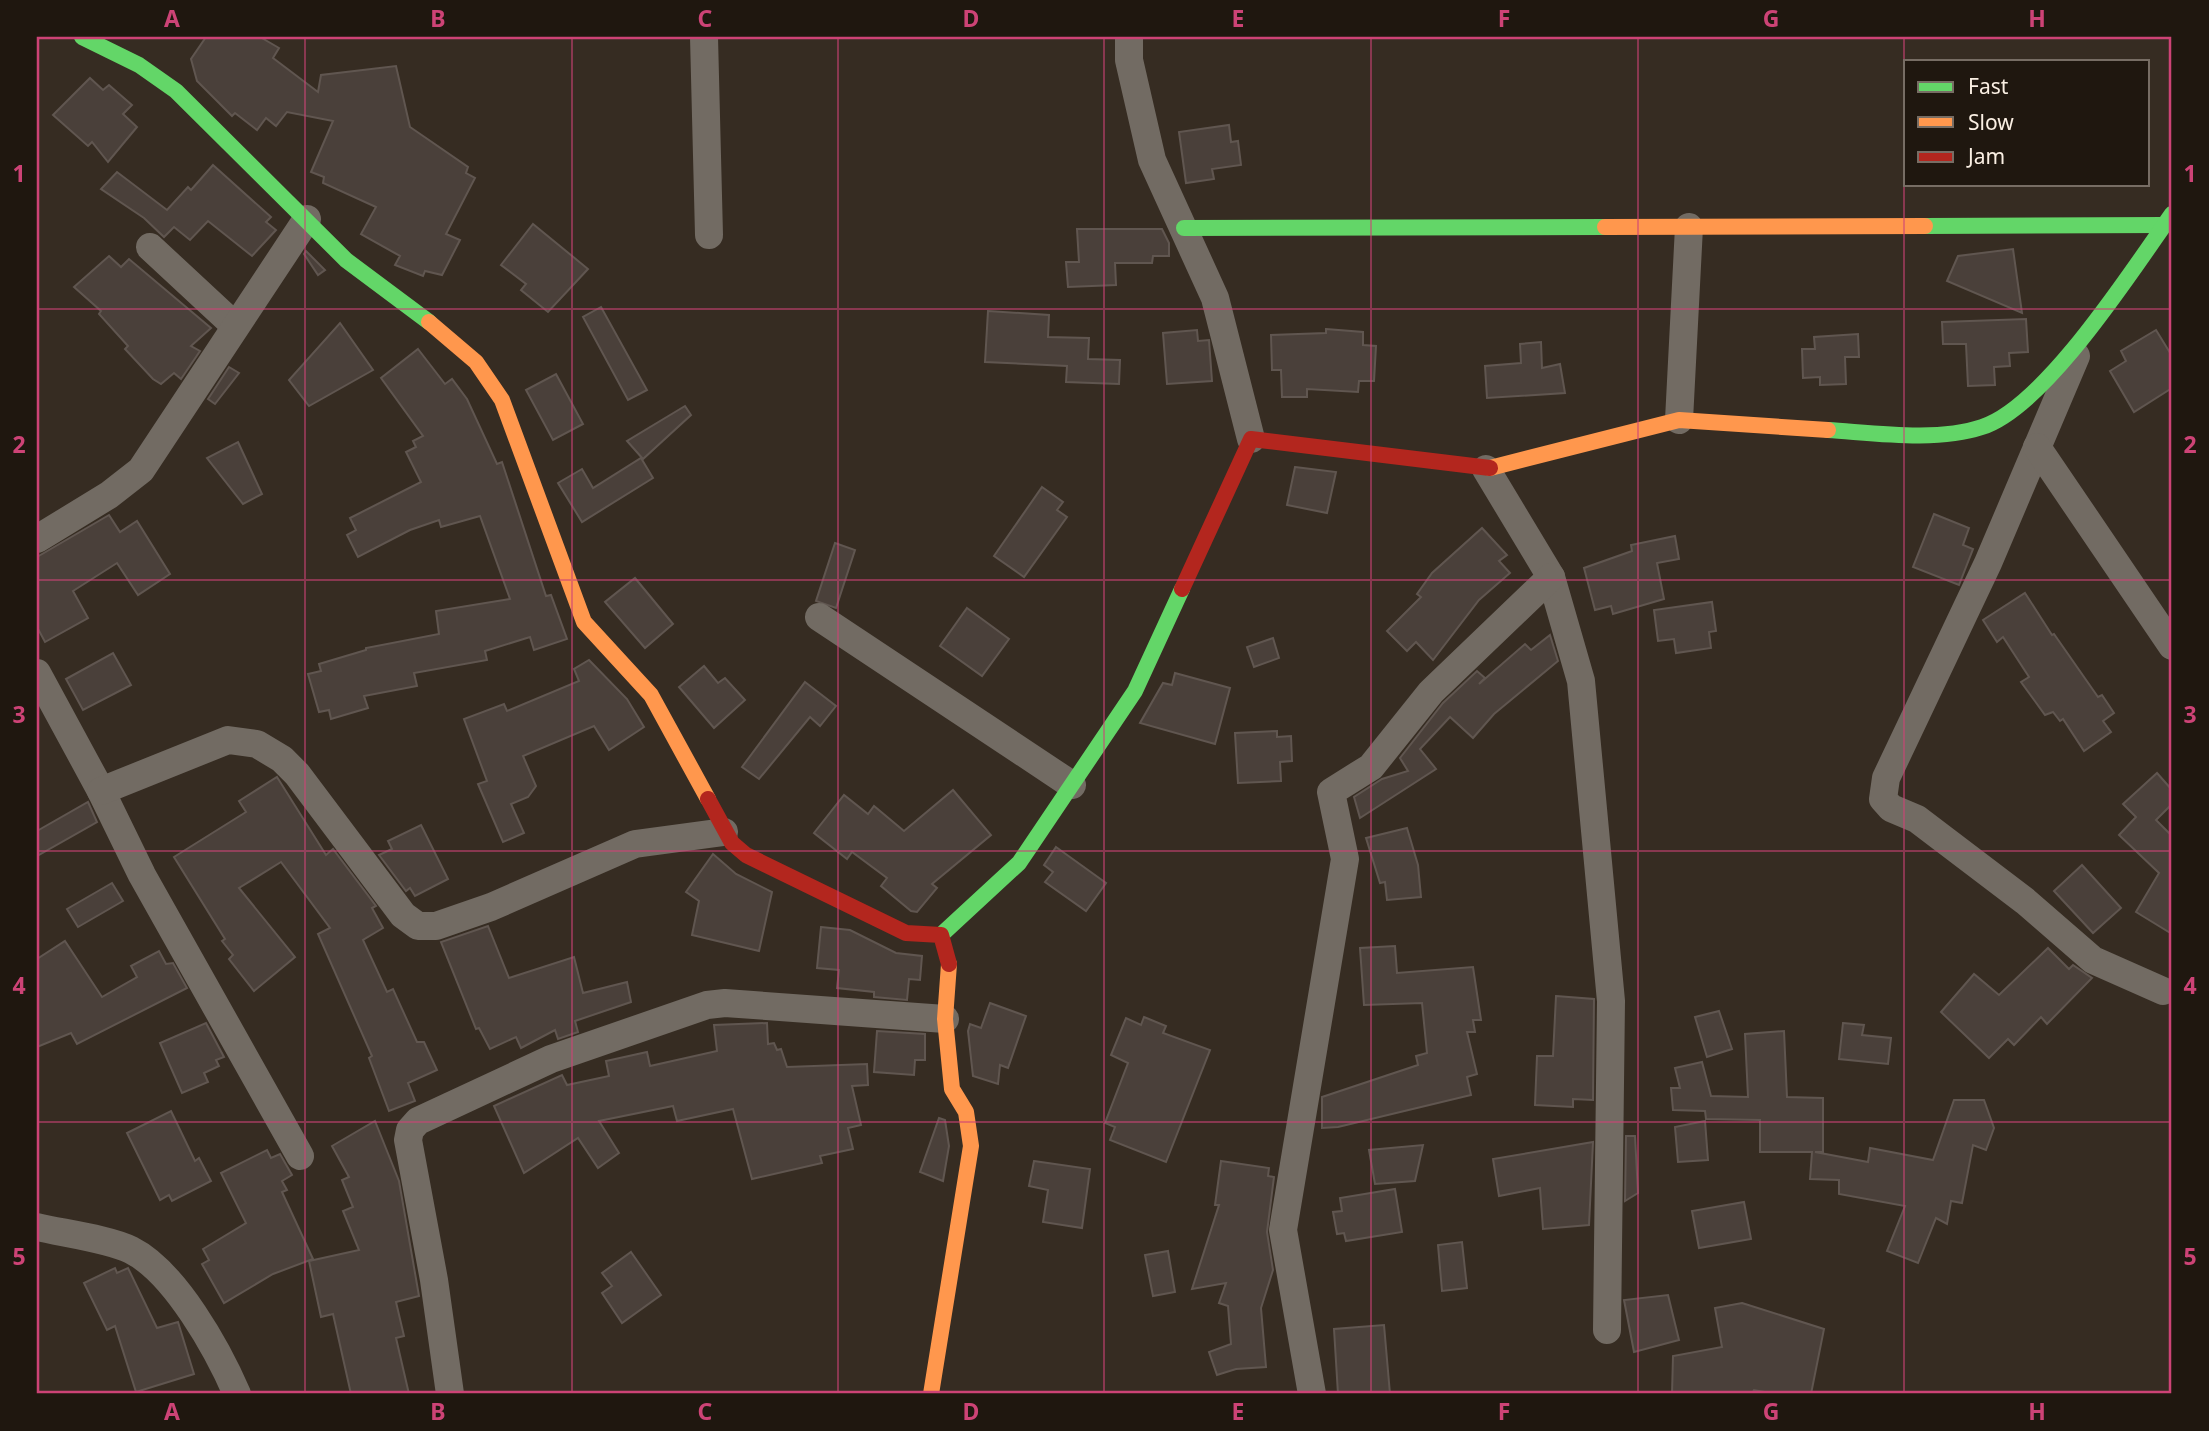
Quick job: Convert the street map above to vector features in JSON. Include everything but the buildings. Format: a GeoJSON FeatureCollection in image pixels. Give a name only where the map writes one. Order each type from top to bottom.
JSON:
{"type":"FeatureCollection","features":[{"type":"Feature","properties":{"kind":"street"},"geometry":{"type":"LineString","coordinates":[[82,37],[139,65],[176,91],[346,260],[449,337],[476,362],[502,400],[584,622],[608,651],[637,674],[651,695],[724,832],[746,855],[906,933],[941,935],[1018,863],[1135,691],[1251,439],[1215,298],[1152,160],[1129,60],[1129,37]]}},
{"type":"Feature","properties":{"kind":"street"},"geometry":{"type":"LineString","coordinates":[[704,37],[709,235]]}},
{"type":"Feature","properties":{"kind":"street"},"geometry":{"type":"LineString","coordinates":[[37,539],[109,495],[141,470],[234,325],[307,219]]}},
{"type":"Feature","properties":{"kind":"street"},"geometry":{"type":"LineString","coordinates":[[1184,228],[1689,227],[2168,219]]}},
{"type":"Feature","properties":{"kind":"street"},"geometry":{"type":"LineString","coordinates":[[1251,439],[1486,469],[1679,420],[1915,436],[1983,427],[2023,402],[2084,337],[2168,219]]}},
{"type":"Feature","properties":{"kind":"street"},"geometry":{"type":"LineString","coordinates":[[1679,420],[1689,227]]}},
{"type":"Feature","properties":{"kind":"street"},"geometry":{"type":"LineString","coordinates":[[150,247],[234,325]]}},
{"type":"Feature","properties":{"kind":"street"},"geometry":{"type":"LineString","coordinates":[[2084,337],[1988,563],[1886,778],[1884,799],[1891,808],[1917,819],[2025,901],[2093,960],[2163,991]]}},
{"type":"Feature","properties":{"kind":"street"},"geometry":{"type":"LineString","coordinates":[[2037,447],[2172,646]]}},
{"type":"Feature","properties":{"kind":"street"},"geometry":{"type":"LineString","coordinates":[[1486,469],[1551,577],[1581,681],[1611,1001],[1607,1330]]}},
{"type":"Feature","properties":{"kind":"street"},"geometry":{"type":"LineString","coordinates":[[1312,1394],[1287,1266],[1283,1230],[1345,859],[1331,792],[1371,767],[1431,692],[1551,577]]}},
{"type":"Feature","properties":{"kind":"street"},"geometry":{"type":"LineString","coordinates":[[819,617],[1072,785]]}},
{"type":"Feature","properties":{"kind":"street"},"geometry":{"type":"LineString","coordinates":[[37,673],[101,791],[142,875],[300,1156]]}},
{"type":"Feature","properties":{"kind":"street"},"geometry":{"type":"LineString","coordinates":[[101,791],[228,740],[257,744],[282,759],[297,774],[403,915],[418,926],[436,926],[491,907],[635,844],[724,832]]}},
{"type":"Feature","properties":{"kind":"street"},"geometry":{"type":"LineString","coordinates":[[931,1394],[971,1146],[966,1112],[952,1089],[945,1019],[949,957],[941,935]]}},
{"type":"Feature","properties":{"kind":"street"},"geometry":{"type":"LineString","coordinates":[[450,1394],[434,1280],[408,1140],[410,1130],[418,1121],[551,1059],[707,1005],[749,1004],[945,1019]]}},
{"type":"Feature","properties":{"kind":"street"},"geometry":{"type":"LineString","coordinates":[[37,1227],[130,1249],[165,1273],[222,1362],[237,1394]]}},
{"type":"Feature","properties":{"kind":"traffic: fast"},"geometry":{"type":"LineString","coordinates":[[82,37],[139,65],[176,91],[346,260],[429,322]]}},
{"type":"Feature","properties":{"kind":"traffic: fast"},"geometry":{"type":"LineString","coordinates":[[1828,430],[1906,435],[1946,434],[1982,427],[2007,414],[2033,393],[2086,334],[2172,214]]}},
{"type":"Feature","properties":{"kind":"traffic: fast"},"geometry":{"type":"LineString","coordinates":[[1925,226],[2164,225]]}},
{"type":"Feature","properties":{"kind":"traffic: fast"},"geometry":{"type":"LineString","coordinates":[[1184,228],[1605,227]]}},
{"type":"Feature","properties":{"kind":"traffic: fast"},"geometry":{"type":"LineString","coordinates":[[941,935],[1019,863],[1135,691],[1182,589]]}},
{"type":"Feature","properties":{"kind":"traffic: slow"},"geometry":{"type":"LineString","coordinates":[[1605,227],[1925,226]]}},
{"type":"Feature","properties":{"kind":"traffic: slow"},"geometry":{"type":"LineString","coordinates":[[429,322],[476,362],[502,400],[584,622],[651,695],[708,799]]}},
{"type":"Feature","properties":{"kind":"traffic: slow"},"geometry":{"type":"LineString","coordinates":[[1490,468],[1679,420],[1828,430]]}},
{"type":"Feature","properties":{"kind":"traffic: slow"},"geometry":{"type":"LineString","coordinates":[[931,1394],[971,1146],[966,1112],[952,1089],[945,1019],[949,964]]}},
{"type":"Feature","properties":{"kind":"traffic: jam"},"geometry":{"type":"LineString","coordinates":[[1182,589],[1251,439],[1490,468]]}},
{"type":"Feature","properties":{"kind":"traffic: jam"},"geometry":{"type":"LineString","coordinates":[[708,799],[732,843],[746,855],[906,933],[941,935],[949,964]]}}]}
